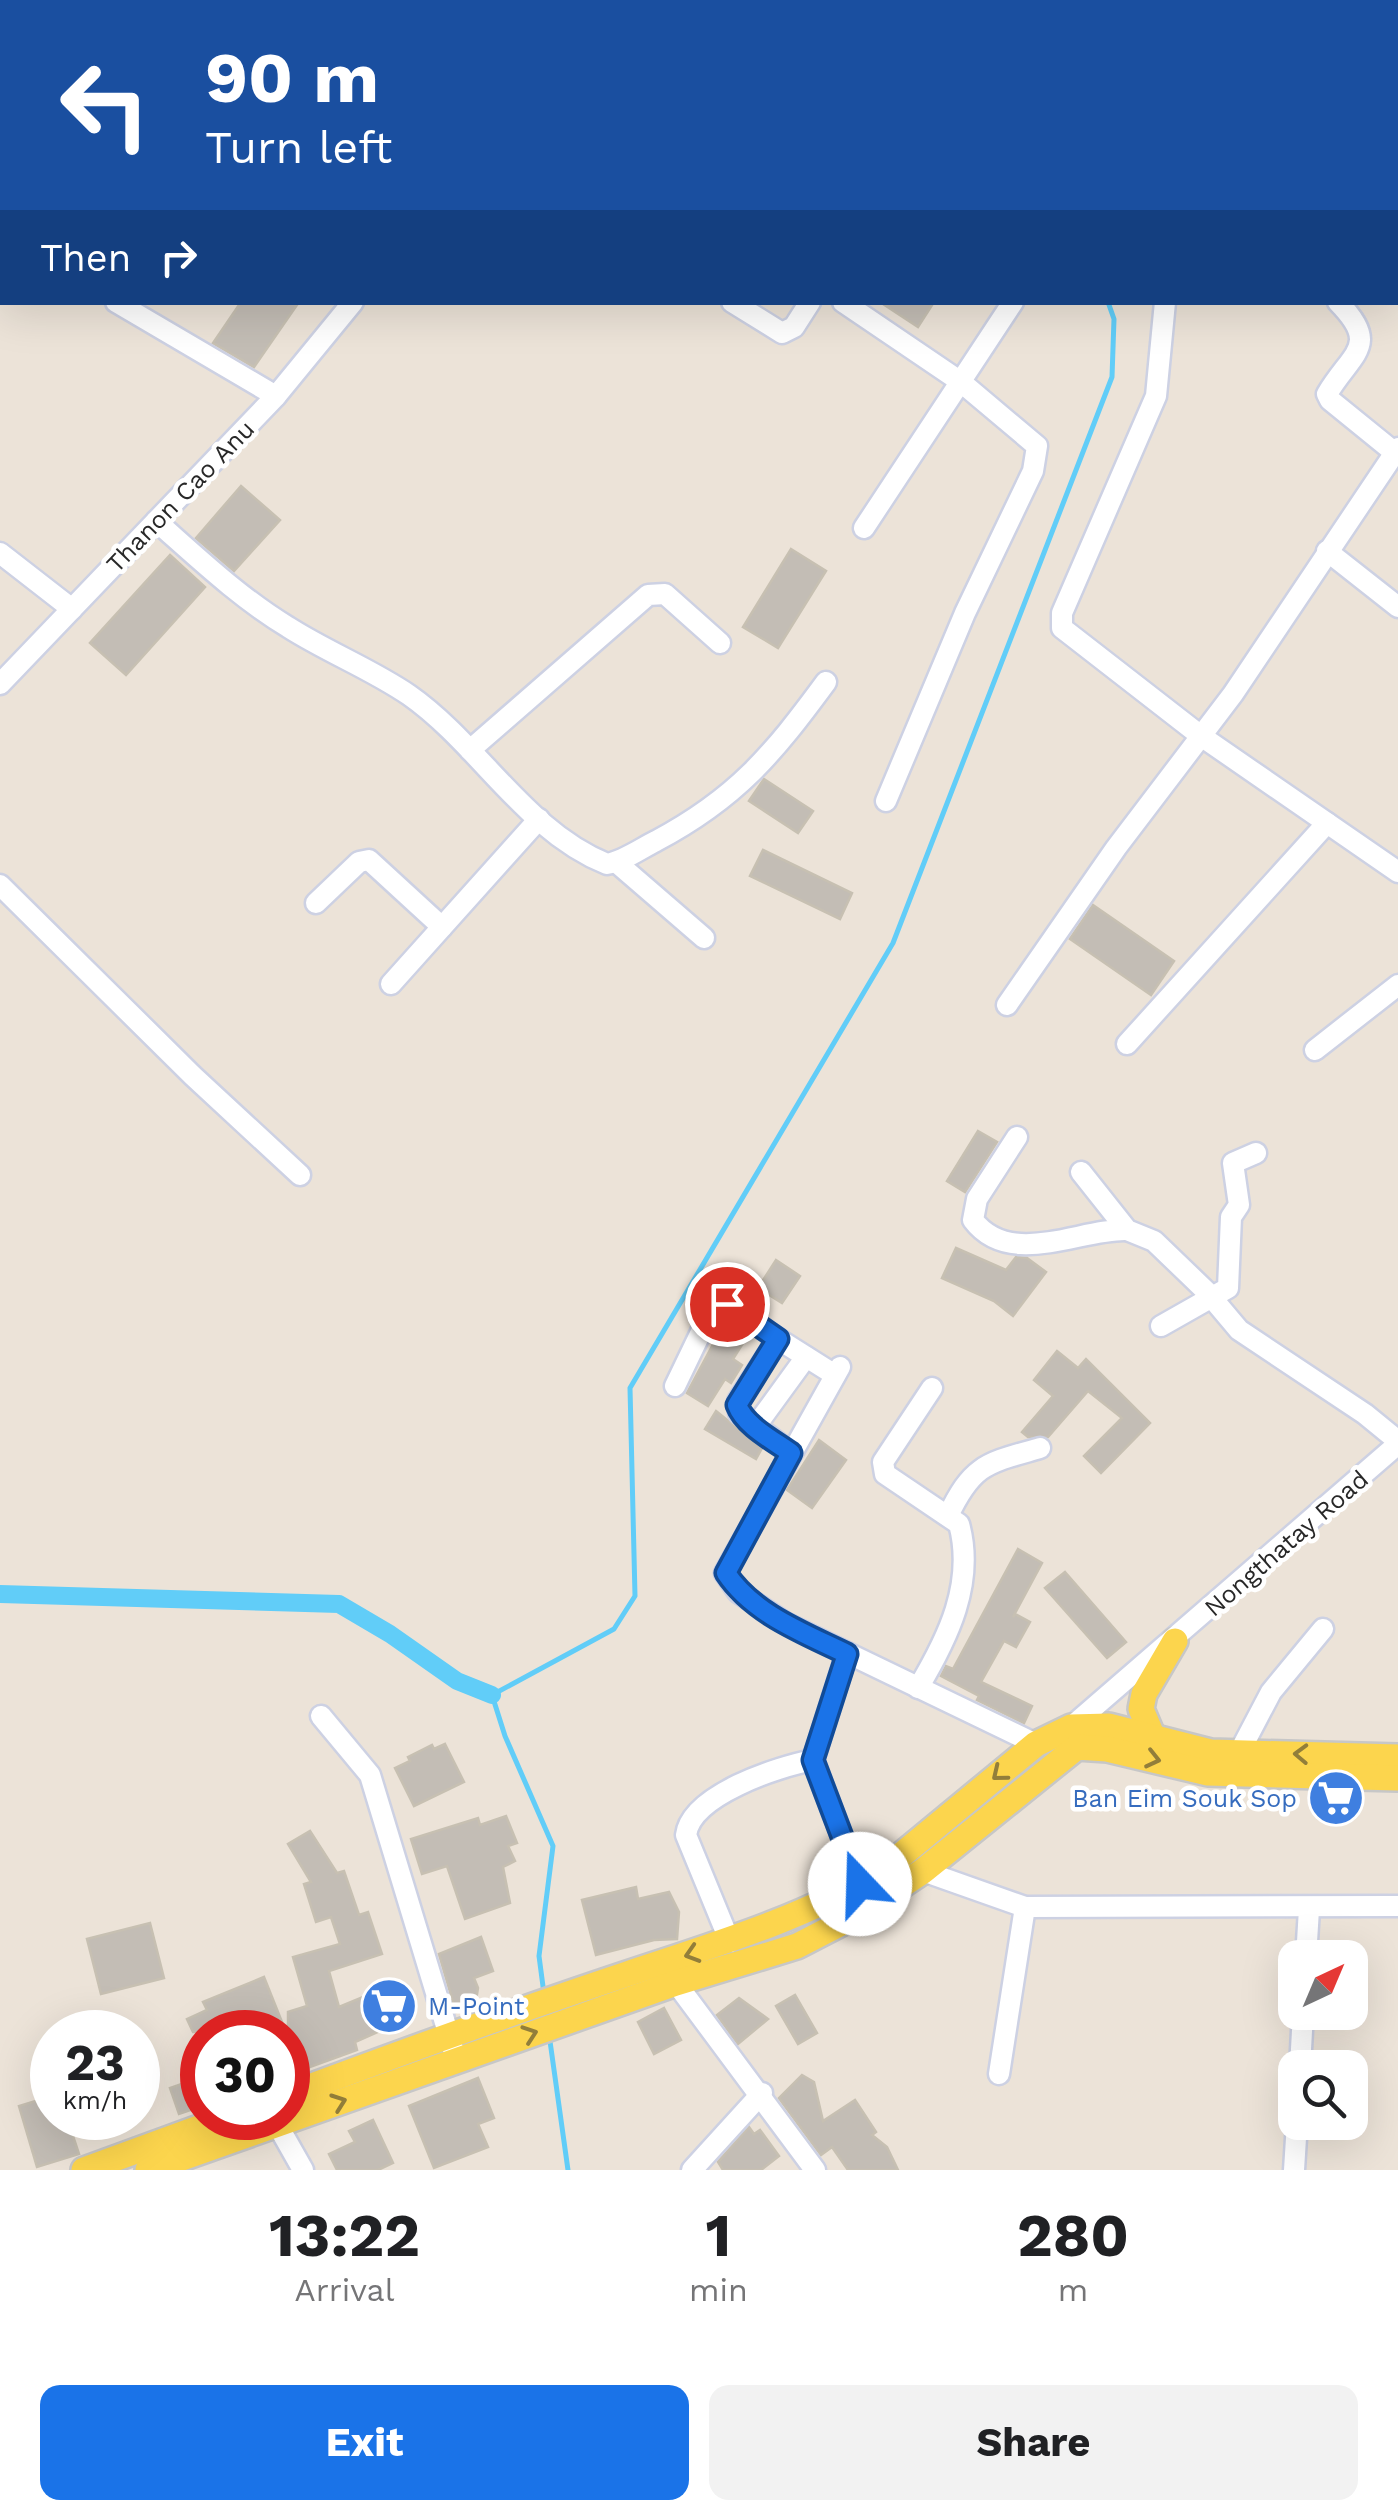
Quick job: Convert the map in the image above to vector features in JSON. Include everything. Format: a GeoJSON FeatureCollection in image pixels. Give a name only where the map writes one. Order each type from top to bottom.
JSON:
{"type":"FeatureCollection","features":[{"type":"Feature","properties":{"kind":"main road"},"geometry":{"type":"LineString","coordinates":[[1152,1734],[1141,1709],[1144,1694],[1175,1641]]}},
{"type":"Feature","properties":{"kind":"main road"},"geometry":{"type":"LineString","coordinates":[[310,2110],[452,2048],[634,1984],[860,1884],[882,1871],[1036,1744],[1074,1737],[1152,1734],[1211,1752],[1398,1757]]}},
{"type":"Feature","properties":{"kind":"main road"},"geometry":{"type":"LineString","coordinates":[[634,1984],[676,1982],[797,1946],[855,1916],[923,1871],[1074,1737]]}},
{"type":"Feature","properties":{"kind":"main road"},"geometry":{"type":"LineString","coordinates":[[1108,1738],[1208,1773],[1398,1778]]}},
{"type":"Feature","properties":{"kind":"main road"},"geometry":{"type":"LineString","coordinates":[[310,2089],[452,2048]]}},
{"type":"Feature","properties":{"kind":"main road"},"geometry":{"type":"LineString","coordinates":[[84,2170],[180,2135]]}},
{"type":"Feature","properties":{"kind":"main road"},"geometry":{"type":"LineString","coordinates":[[148,2170],[232,2140]]}},
{"type":"Feature","properties":{"kind":"street"},"geometry":{"type":"LineString","coordinates":[[121,305],[276,396]]}},
{"type":"Feature","properties":{"kind":"street","name":"Thanon Cao Anu"},"geometry":{"type":"LineString","coordinates":[[0,684],[276,396],[352,305]]}},
{"type":"Feature","properties":{"kind":"street"},"geometry":{"type":"LineString","coordinates":[[737,305],[782,333],[794,328],[800,306]]}},
{"type":"Feature","properties":{"kind":"street"},"geometry":{"type":"LineString","coordinates":[[847,305],[961,382],[1029,436],[1037,446],[1038,457],[965,613],[886,801]]}},
{"type":"Feature","properties":{"kind":"street"},"geometry":{"type":"LineString","coordinates":[[864,528],[1012,305]]}},
{"type":"Feature","properties":{"kind":"street"},"geometry":{"type":"LineString","coordinates":[[1165,305],[1156,396],[1062,613],[1062,628],[1200,736],[1398,872]]}},
{"type":"Feature","properties":{"kind":"street"},"geometry":{"type":"LineString","coordinates":[[1008,1005],[1116,848],[1233,694],[1396,450],[1327,394],[1357,354],[1362,335],[1358,323],[1341,305]]}},
{"type":"Feature","properties":{"kind":"street"},"geometry":{"type":"LineString","coordinates":[[156,521],[231,586],[287,627],[411,696],[539,819],[606,864],[684,826],[734,792],[774,754],[826,682]]}},
{"type":"Feature","properties":{"kind":"street"},"geometry":{"type":"LineString","coordinates":[[1327,551],[1398,607]]}},
{"type":"Feature","properties":{"kind":"street"},"geometry":{"type":"LineString","coordinates":[[0,553],[72,609]]}},
{"type":"Feature","properties":{"kind":"street"},"geometry":{"type":"LineString","coordinates":[[470,750],[648,595],[665,594],[720,644]]}},
{"type":"Feature","properties":{"kind":"street"},"geometry":{"type":"LineString","coordinates":[[391,984],[539,819]]}},
{"type":"Feature","properties":{"kind":"street"},"geometry":{"type":"LineString","coordinates":[[1126,1044],[1327,823]]}},
{"type":"Feature","properties":{"kind":"street"},"geometry":{"type":"LineString","coordinates":[[316,904],[359,862],[369,860],[442,927]]}},
{"type":"Feature","properties":{"kind":"street"},"geometry":{"type":"LineString","coordinates":[[616,862],[704,938]]}},
{"type":"Feature","properties":{"kind":"street"},"geometry":{"type":"LineString","coordinates":[[0,885],[193,1076],[300,1175]]}},
{"type":"Feature","properties":{"kind":"street"},"geometry":{"type":"LineString","coordinates":[[1315,1050],[1398,985]]}},
{"type":"Feature","properties":{"kind":"street"},"geometry":{"type":"LineString","coordinates":[[1017,1137],[978,1199],[973,1220],[978,1228],[1012,1243],[1059,1244],[1101,1229],[1127,1230],[1154,1241],[1239,1330],[1365,1414],[1398,1442]]}},
{"type":"Feature","properties":{"kind":"street"},"geometry":{"type":"LineString","coordinates":[[1161,1326],[1228,1286],[1231,1217],[1239,1205],[1233,1163],[1256,1153]]}},
{"type":"Feature","properties":{"kind":"street"},"geometry":{"type":"LineString","coordinates":[[1081,1172],[1127,1230]]}},
{"type":"Feature","properties":{"kind":"street"},"geometry":{"type":"LineString","coordinates":[[675,1386],[714,1305],[733,1307],[806,1357],[838,1371],[726,1573],[738,1592],[785,1623],[1036,1744]]}},
{"type":"Feature","properties":{"kind":"street"},"geometry":{"type":"LineString","coordinates":[[778,1339],[737,1405],[755,1427],[791,1453]]}},
{"type":"Feature","properties":{"kind":"street"},"geometry":{"type":"LineString","coordinates":[[755,1427],[806,1357]]}},
{"type":"Feature","properties":{"kind":"street"},"geometry":{"type":"LineString","coordinates":[[918,1688],[943,1647],[961,1595],[965,1545],[960,1524],[885,1474],[884,1462],[932,1388]]}},
{"type":"Feature","properties":{"kind":"street","name":"Nongthatay Road"},"geometry":{"type":"LineString","coordinates":[[1175,1641],[1398,1442]]}},
{"type":"Feature","properties":{"kind":"street"},"geometry":{"type":"LineString","coordinates":[[948,1516],[958,1496],[995,1458],[1040,1448]]}},
{"type":"Feature","properties":{"kind":"street"},"geometry":{"type":"LineString","coordinates":[[1238,1752],[1271,1692],[1324,1629]]}},
{"type":"Feature","properties":{"kind":"street"},"geometry":{"type":"LineString","coordinates":[[1074,1737],[1175,1641]]}},
{"type":"Feature","properties":{"kind":"street"},"geometry":{"type":"LineString","coordinates":[[1108,1738],[1124,1696],[1175,1641]]}},
{"type":"Feature","properties":{"kind":"street"},"geometry":{"type":"LineString","coordinates":[[847,1654],[813,1760],[860,1884]]}},
{"type":"Feature","properties":{"kind":"street"},"geometry":{"type":"LineString","coordinates":[[321,1716],[370,1774],[452,2048]]}},
{"type":"Feature","properties":{"kind":"street"},"geometry":{"type":"LineString","coordinates":[[730,1942],[686,1835],[688,1825],[708,1800],[794,1764],[813,1760]]}},
{"type":"Feature","properties":{"kind":"street"},"geometry":{"type":"LineString","coordinates":[[923,1871],[1026,1908],[1398,1906]]}},
{"type":"Feature","properties":{"kind":"street"},"geometry":{"type":"LineString","coordinates":[[999,2074],[1026,1908]]}},
{"type":"Feature","properties":{"kind":"street"},"geometry":{"type":"LineString","coordinates":[[1307,1940],[1309,1909]]}},
{"type":"Feature","properties":{"kind":"street"},"geometry":{"type":"LineString","coordinates":[[676,1982],[762,2093],[815,2170]]}},
{"type":"Feature","properties":{"kind":"street"},"geometry":{"type":"LineString","coordinates":[[692,2170],[762,2093]]}},
{"type":"Feature","properties":{"kind":"street"},"geometry":{"type":"LineString","coordinates":[[286,2140],[303,2170]]}},
{"type":"Feature","properties":{"kind":"street"},"geometry":{"type":"LineString","coordinates":[[1294,2170],[1295,2140]]}},
{"type":"Feature","properties":{"kind":"building"},"geometry":{"type":"Polygon","coordinates":[[[239,305],[297,305],[254,367],[213,343],[239,305]]]}},
{"type":"Feature","properties":{"kind":"building"},"geometry":{"type":"Polygon","coordinates":[[[885,305],[932,305],[918,327],[885,305]]]}},
{"type":"Feature","properties":{"kind":"building"},"geometry":{"type":"Polygon","coordinates":[[[241,486],[280,520],[234,571],[196,538],[241,486]]]}},
{"type":"Feature","properties":{"kind":"building"},"geometry":{"type":"Polygon","coordinates":[[[791,549],[826,571],[778,648],[743,627],[791,549]]]}},
{"type":"Feature","properties":{"kind":"building"},"geometry":{"type":"Polygon","coordinates":[[[170,555],[205,587],[126,675],[90,643],[170,555]]]}},
{"type":"Feature","properties":{"kind":"building"},"geometry":{"type":"Polygon","coordinates":[[[764,779],[813,811],[798,833],[749,801],[764,779]]]}},
{"type":"Feature","properties":{"kind":"building"},"geometry":{"type":"Polygon","coordinates":[[[763,850],[852,893],[840,919],[750,876],[763,850]]]}},
{"type":"Feature","properties":{"kind":"building"},"geometry":{"type":"Polygon","coordinates":[[[1093,905],[1174,961],[1151,995],[1070,939],[1093,905]]]}},
{"type":"Feature","properties":{"kind":"building"},"geometry":{"type":"Polygon","coordinates":[[[978,1131],[997,1142],[965,1192],[947,1181],[978,1131]]]}},
{"type":"Feature","properties":{"kind":"building"},"geometry":{"type":"Polygon","coordinates":[[[956,1248],[1006,1270],[1016,1257],[1027,1258],[1046,1272],[1013,1316],[994,1301],[942,1278],[956,1248]]]}},
{"type":"Feature","properties":{"kind":"building"},"geometry":{"type":"Polygon","coordinates":[[[776,1260],[800,1276],[782,1303],[758,1288],[776,1260]]]}},
{"type":"Feature","properties":{"kind":"building"},"geometry":{"type":"Polygon","coordinates":[[[726,1320],[748,1335],[733,1359],[742,1365],[731,1383],[725,1379],[708,1406],[687,1393],[726,1320]]]}},
{"type":"Feature","properties":{"kind":"building"},"geometry":{"type":"Polygon","coordinates":[[[1057,1351],[1078,1368],[1086,1359],[1150,1423],[1101,1473],[1084,1456],[1122,1418],[1088,1391],[1048,1437],[1028,1437],[1022,1432],[1053,1396],[1034,1380],[1057,1351]]]}},
{"type":"Feature","properties":{"kind":"building"},"geometry":{"type":"Polygon","coordinates":[[[716,1411],[762,1448],[756,1459],[705,1429],[716,1411]]]}},
{"type":"Feature","properties":{"kind":"building"},"geometry":{"type":"Polygon","coordinates":[[[819,1440],[846,1460],[812,1508],[787,1490],[819,1440]]]}},
{"type":"Feature","properties":{"kind":"building"},"geometry":{"type":"Polygon","coordinates":[[[1018,1549],[1042,1563],[1013,1617],[1015,1614],[1030,1622],[1016,1647],[1004,1641],[981,1682],[1032,1706],[1024,1723],[977,1700],[979,1696],[941,1676],[946,1666],[953,1669],[1018,1549]]]}},
{"type":"Feature","properties":{"kind":"building"},"geometry":{"type":"Polygon","coordinates":[[[1065,1572],[1126,1642],[1107,1658],[1045,1588],[1065,1572]]]}},
{"type":"Feature","properties":{"kind":"building"},"geometry":{"type":"Polygon","coordinates":[[[445,1744],[464,1782],[414,1806],[395,1768],[432,1745],[434,1749],[445,1744]]]}},
{"type":"Feature","properties":{"kind":"building"},"geometry":{"type":"Polygon","coordinates":[[[506,1816],[517,1843],[508,1846],[515,1861],[503,1867],[510,1903],[465,1919],[447,1866],[422,1874],[411,1839],[478,1818],[480,1825],[506,1816]]]}},
{"type":"Feature","properties":{"kind":"building"},"geometry":{"type":"Polygon","coordinates":[[[310,1831],[337,1873],[344,1871],[359,1915],[368,1912],[382,1954],[329,1971],[339,2007],[399,1982],[414,2016],[355,2042],[357,2050],[310,2067],[310,2010],[294,2010],[307,2006],[293,1957],[340,1944],[331,1917],[316,1922],[304,1884],[311,1882],[288,1844],[310,1831]]]}},
{"type":"Feature","properties":{"kind":"building"},"geometry":{"type":"Polygon","coordinates":[[[636,1887],[638,1899],[669,1892],[679,1912],[677,1939],[654,1940],[596,1955],[582,1900],[636,1887]]]}},
{"type":"Feature","properties":{"kind":"building"},"geometry":{"type":"Polygon","coordinates":[[[150,1923],[164,1978],[101,1994],[87,1939],[150,1923]]]}},
{"type":"Feature","properties":{"kind":"building"},"geometry":{"type":"Polygon","coordinates":[[[481,1937],[493,1971],[474,1978],[478,1988],[475,2007],[456,2012],[439,1954],[481,1937]]]}},
{"type":"Feature","properties":{"kind":"building"},"geometry":{"type":"Polygon","coordinates":[[[264,1977],[277,2010],[207,2010],[203,2002],[264,1977]]]}},
{"type":"Feature","properties":{"kind":"building"},"geometry":{"type":"Polygon","coordinates":[[[795,1995],[817,2033],[798,2044],[776,2006],[795,1995]]]}},
{"type":"Feature","properties":{"kind":"building"},"geometry":{"type":"Polygon","coordinates":[[[739,1998],[768,2019],[738,2044],[717,2015],[739,1998]]]}},
{"type":"Feature","properties":{"kind":"building"},"geometry":{"type":"Polygon","coordinates":[[[664,2008],[681,2040],[654,2054],[638,2022],[664,2008]]]}},
{"type":"Feature","properties":{"kind":"building"},"geometry":{"type":"Polygon","coordinates":[[[802,2075],[814,2082],[823,2121],[855,2100],[876,2132],[872,2135],[887,2147],[898,2170],[848,2170],[832,2147],[821,2155],[779,2098],[802,2075]]]}},
{"type":"Feature","properties":{"kind":"building"},"geometry":{"type":"Polygon","coordinates":[[[478,2078],[494,2118],[478,2124],[488,2147],[434,2168],[409,2106],[478,2078]]]}},
{"type":"Feature","properties":{"kind":"building"},"geometry":{"type":"Polygon","coordinates":[[[180,2085],[180,2114],[179,2114],[170,2088],[180,2085]]]}},
{"type":"Feature","properties":{"kind":"building"},"geometry":{"type":"Polygon","coordinates":[[[30,2103],[30,2140],[74,2140],[79,2154],[37,2167],[19,2106],[30,2103]]]}},
{"type":"Feature","properties":{"kind":"building"},"geometry":{"type":"Polygon","coordinates":[[[373,2120],[393,2163],[378,2170],[337,2170],[329,2154],[355,2142],[349,2131],[373,2120]]]}},
{"type":"Feature","properties":{"kind":"building"},"geometry":{"type":"Polygon","coordinates":[[[749,2127],[754,2134],[760,2130],[779,2156],[761,2170],[723,2170],[718,2162],[749,2127]]]}},
{"type":"Feature","properties":{"kind":"waterway"},"geometry":{"type":"LineString","coordinates":[[544,1994],[539,1956],[553,1846],[505,1736],[492,1695],[614,1629],[635,1596],[630,1388],[893,943],[1112,377],[1114,319],[1109,305]]}},
{"type":"Feature","properties":{"kind":"waterway"},"geometry":{"type":"LineString","coordinates":[[0,1594],[339,1604],[457,1681],[492,1695]]}},
{"type":"Feature","properties":{"kind":"waterway"},"geometry":{"type":"LineString","coordinates":[[549,2034],[568,2170]]}},
{"type":"Feature","properties":{"kind":"place","name":"Ban Eim Souk Sop"},"geometry":{"type":"Point","coordinates":[1336,1798]}},
{"type":"Feature","properties":{"kind":"place","name":"M-Point"},"geometry":{"type":"Point","coordinates":[389,2006]}},
{"type":"Feature","properties":{"kind":"route"},"geometry":{"type":"LineString","coordinates":[[727,1304],[778,1339],[738,1401],[737,1410],[791,1453],[726,1573],[738,1592],[785,1623],[847,1654],[813,1760],[860,1884]]}}]}
